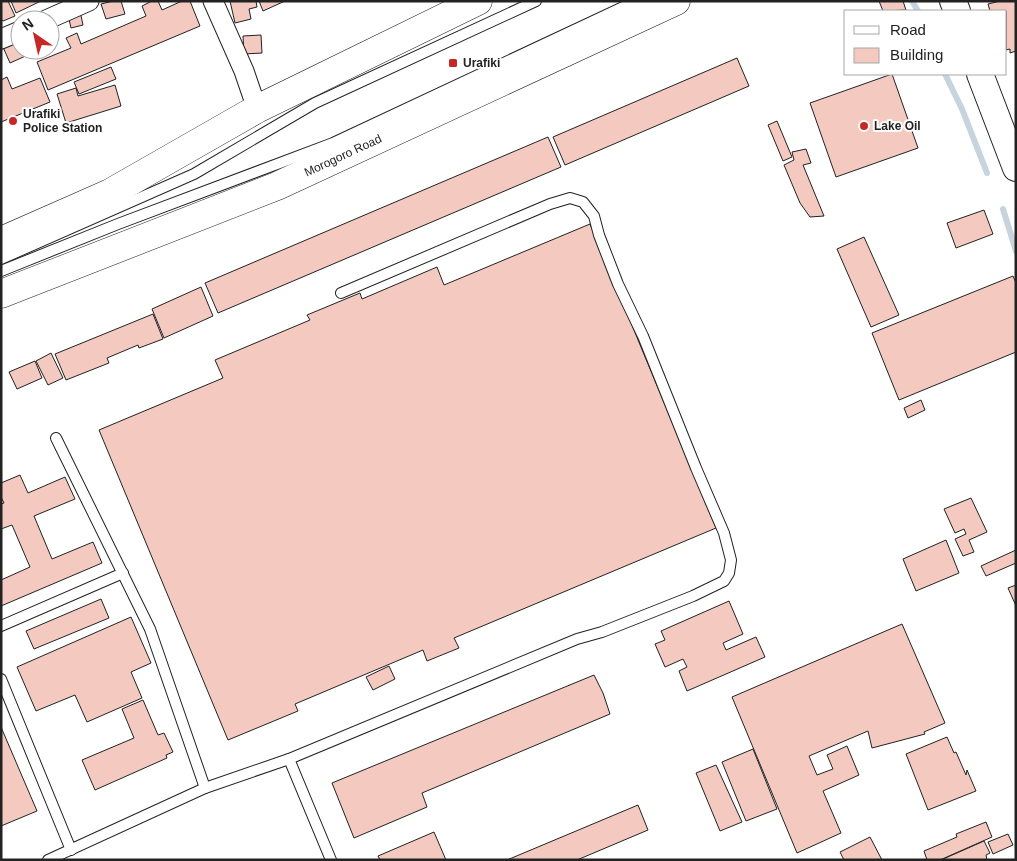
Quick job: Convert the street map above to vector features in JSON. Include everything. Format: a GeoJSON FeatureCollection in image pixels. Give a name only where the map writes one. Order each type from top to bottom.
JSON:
{"type":"FeatureCollection","features":[{"type":"Feature","properties":{"kind":"highway"},"geometry":{"type":"LineString","coordinates":[[1,241],[110,193],[257,109],[478,1]]}},
{"type":"Feature","properties":{"kind":"highway","name":"Morogoro Road"},"geometry":{"type":"LineString","coordinates":[[1,294],[277,186],[676,1]]}},
{"type":"Feature","properties":{"kind":"main road"},"geometry":{"type":"LineString","coordinates":[[980,75],[1016,168]]}},
{"type":"Feature","properties":{"kind":"street"},"geometry":{"type":"LineString","coordinates":[[60,14],[89,1]]}},
{"type":"Feature","properties":{"kind":"street"},"geometry":{"type":"LineString","coordinates":[[214,1],[244,71],[257,109]]}},
{"type":"Feature","properties":{"kind":"lane"},"geometry":{"type":"LineString","coordinates":[[1,259],[194,174],[315,103],[536,1]]}},
{"type":"Feature","properties":{"kind":"lane","name":"Morogoro Road"},"geometry":{"type":"LineString","coordinates":[[1,271],[118,224],[333,143],[636,1]]}},
{"type":"Feature","properties":{"kind":"lane"},"geometry":{"type":"LineString","coordinates":[[48,860],[206,788],[289,759],[577,639],[602,632],[694,596],[724,581],[729,573],[731,560],[724,532],[643,336],[618,284],[599,235],[594,216],[582,202],[570,198],[550,204],[341,294]]}},
{"type":"Feature","properties":{"kind":"lane"},"geometry":{"type":"LineString","coordinates":[[56,438],[150,629],[206,788]]}},
{"type":"Feature","properties":{"kind":"lane"},"geometry":{"type":"LineString","coordinates":[[1,626],[124,573]]}},
{"type":"Feature","properties":{"kind":"lane"},"geometry":{"type":"LineString","coordinates":[[1,680],[71,850]]}},
{"type":"Feature","properties":{"kind":"lane"},"geometry":{"type":"LineString","coordinates":[[289,759],[330,860]]}},
{"type":"Feature","properties":{"kind":"building"},"geometry":{"type":"Polygon","coordinates":[[[1,1],[8,1],[12,10],[10,10],[10,18],[3,21],[1,19],[1,1]]]}},
{"type":"Feature","properties":{"kind":"building"},"geometry":{"type":"Polygon","coordinates":[[[11,1],[41,1],[22,10],[15,10],[11,1]]]}},
{"type":"Feature","properties":{"kind":"building"},"geometry":{"type":"Polygon","coordinates":[[[121,1],[125,14],[106,19],[101,4],[121,1]]]}},
{"type":"Feature","properties":{"kind":"building"},"geometry":{"type":"Polygon","coordinates":[[[152,1],[158,1],[162,10],[182,1],[190,1],[200,26],[48,90],[37,62],[42,60],[60,60],[60,53],[71,48],[66,38],[77,33],[81,44],[146,16],[142,6],[152,1]]]}},
{"type":"Feature","properties":{"kind":"building"},"geometry":{"type":"Polygon","coordinates":[[[230,1],[256,1],[257,7],[249,9],[251,19],[235,23],[230,1]]]}},
{"type":"Feature","properties":{"kind":"building"},"geometry":{"type":"Polygon","coordinates":[[[259,1],[285,1],[263,11],[259,1]]]}},
{"type":"Feature","properties":{"kind":"building"},"geometry":{"type":"Polygon","coordinates":[[[879,1],[903,1],[906,10],[883,10],[879,1]]]}},
{"type":"Feature","properties":{"kind":"building"},"geometry":{"type":"Polygon","coordinates":[[[1000,1],[1016,1],[1016,51],[1010,53],[1010,49],[1007,50],[1007,10],[990,10],[988,4],[1000,1]]]}},
{"type":"Feature","properties":{"kind":"building"},"geometry":{"type":"Polygon","coordinates":[[[80,11],[83,25],[71,28],[68,15],[80,11]]]}},
{"type":"Feature","properties":{"kind":"building"},"geometry":{"type":"Polygon","coordinates":[[[261,35],[262,53],[244,54],[243,36],[261,35]]]}},
{"type":"Feature","properties":{"kind":"building"},"geometry":{"type":"Polygon","coordinates":[[[10,44],[10,60],[17,60],[10,63],[3,47],[10,44]]]}},
{"type":"Feature","properties":{"kind":"building"},"geometry":{"type":"Polygon","coordinates":[[[737,58],[749,86],[565,165],[553,137],[737,58]]]}},
{"type":"Feature","properties":{"kind":"building"},"geometry":{"type":"Polygon","coordinates":[[[111,67],[116,79],[79,94],[74,82],[111,67]]]}},
{"type":"Feature","properties":{"kind":"building","name":"Lake Oil"},"geometry":{"type":"Polygon","coordinates":[[[892,75],[918,148],[836,177],[810,103],[892,75]]]}},
{"type":"Feature","properties":{"kind":"building"},"geometry":{"type":"Polygon","coordinates":[[[7,77],[12,89],[40,78],[50,102],[1,122],[1,80],[7,77]]]}},
{"type":"Feature","properties":{"kind":"building"},"geometry":{"type":"Polygon","coordinates":[[[115,85],[121,106],[66,123],[57,94],[76,88],[78,96],[115,85]]]}},
{"type":"Feature","properties":{"kind":"building"},"geometry":{"type":"Polygon","coordinates":[[[777,121],[792,157],[783,161],[768,125],[777,121]]]}},
{"type":"Feature","properties":{"kind":"building"},"geometry":{"type":"Polygon","coordinates":[[[548,137],[561,167],[218,313],[205,283],[548,137]]]}},
{"type":"Feature","properties":{"kind":"building"},"geometry":{"type":"Polygon","coordinates":[[[806,149],[811,163],[803,165],[824,216],[810,217],[800,203],[784,165],[794,160],[792,152],[806,149]]]}},
{"type":"Feature","properties":{"kind":"building"},"geometry":{"type":"Polygon","coordinates":[[[984,210],[993,234],[956,248],[947,223],[984,210]]]}},
{"type":"Feature","properties":{"kind":"building"},"geometry":{"type":"Polygon","coordinates":[[[590,224],[716,528],[454,638],[459,648],[427,661],[423,650],[295,704],[298,711],[228,740],[99,430],[223,378],[215,360],[310,320],[307,315],[360,293],[362,299],[437,267],[444,285],[590,224]]]}},
{"type":"Feature","properties":{"kind":"building"},"geometry":{"type":"Polygon","coordinates":[[[864,237],[899,315],[871,327],[837,249],[864,237]]]}},
{"type":"Feature","properties":{"kind":"building"},"geometry":{"type":"Polygon","coordinates":[[[1013,276],[1016,283],[1016,352],[899,400],[872,333],[1013,276]]]}},
{"type":"Feature","properties":{"kind":"building"},"geometry":{"type":"Polygon","coordinates":[[[201,287],[213,316],[164,338],[152,309],[201,287]]]}},
{"type":"Feature","properties":{"kind":"building"},"geometry":{"type":"Polygon","coordinates":[[[153,314],[163,339],[139,348],[138,345],[107,358],[109,363],[66,380],[55,354],[153,314]]]}},
{"type":"Feature","properties":{"kind":"building"},"geometry":{"type":"Polygon","coordinates":[[[51,353],[63,378],[48,385],[36,361],[51,353]]]}},
{"type":"Feature","properties":{"kind":"building"},"geometry":{"type":"Polygon","coordinates":[[[35,361],[42,378],[17,389],[9,372],[35,361]]]}},
{"type":"Feature","properties":{"kind":"building"},"geometry":{"type":"Polygon","coordinates":[[[921,400],[925,410],[908,418],[904,408],[921,400]]]}},
{"type":"Feature","properties":{"kind":"building"},"geometry":{"type":"Polygon","coordinates":[[[20,475],[28,493],[65,477],[75,499],[34,516],[52,559],[93,542],[102,563],[1,606],[1,580],[30,567],[12,525],[1,529],[1,504],[4,503],[1,497],[1,483],[20,475]]]}},
{"type":"Feature","properties":{"kind":"building"},"geometry":{"type":"Polygon","coordinates":[[[971,498],[987,532],[969,540],[974,552],[963,556],[955,539],[966,534],[964,529],[955,533],[944,509],[971,498]]]}},
{"type":"Feature","properties":{"kind":"building"},"geometry":{"type":"Polygon","coordinates":[[[946,540],[959,573],[916,591],[903,559],[946,540]]]}},
{"type":"Feature","properties":{"kind":"building"},"geometry":{"type":"Polygon","coordinates":[[[1016,550],[1016,563],[986,576],[981,566],[1016,550]]]}},
{"type":"Feature","properties":{"kind":"building"},"geometry":{"type":"Polygon","coordinates":[[[1016,585],[1016,606],[1008,588],[1016,585]]]}},
{"type":"Feature","properties":{"kind":"building"},"geometry":{"type":"Polygon","coordinates":[[[101,599],[109,618],[34,649],[26,631],[101,599]]]}},
{"type":"Feature","properties":{"kind":"building"},"geometry":{"type":"Polygon","coordinates":[[[729,601],[743,634],[723,643],[726,650],[756,637],[765,657],[687,691],[679,671],[687,667],[683,659],[665,667],[655,644],[665,640],[661,631],[729,601]]]}},
{"type":"Feature","properties":{"kind":"building"},"geometry":{"type":"Polygon","coordinates":[[[131,617],[151,663],[131,672],[142,698],[87,722],[75,695],[36,711],[17,667],[131,617]]]}},
{"type":"Feature","properties":{"kind":"building"},"geometry":{"type":"Polygon","coordinates":[[[902,624],[945,723],[924,732],[925,734],[872,748],[868,731],[809,756],[817,775],[833,769],[827,755],[847,746],[859,775],[823,791],[841,833],[797,853],[732,697],[902,624]]]}},
{"type":"Feature","properties":{"kind":"building"},"geometry":{"type":"Polygon","coordinates":[[[389,666],[395,679],[373,690],[366,677],[389,666]]]}},
{"type":"Feature","properties":{"kind":"building"},"geometry":{"type":"Polygon","coordinates":[[[594,675],[610,714],[422,793],[427,807],[354,838],[332,783],[594,675]]]}},
{"type":"Feature","properties":{"kind":"building"},"geometry":{"type":"Polygon","coordinates":[[[143,700],[158,735],[164,733],[173,752],[166,755],[167,758],[95,790],[82,760],[134,738],[122,709],[143,700]]]}},
{"type":"Feature","properties":{"kind":"building"},"geometry":{"type":"Polygon","coordinates":[[[1,727],[37,811],[1,826],[1,727]]]}},
{"type":"Feature","properties":{"kind":"building"},"geometry":{"type":"Polygon","coordinates":[[[947,737],[966,775],[967,770],[976,791],[928,810],[906,754],[947,737]]]}},
{"type":"Feature","properties":{"kind":"building"},"geometry":{"type":"Polygon","coordinates":[[[753,749],[777,809],[746,821],[722,762],[753,749]]]}},
{"type":"Feature","properties":{"kind":"building"},"geometry":{"type":"Polygon","coordinates":[[[716,765],[742,822],[720,831],[696,773],[716,765]]]}},
{"type":"Feature","properties":{"kind":"building"},"geometry":{"type":"Polygon","coordinates":[[[638,805],[648,830],[577,860],[507,860],[638,805]]]}},
{"type":"Feature","properties":{"kind":"building"},"geometry":{"type":"Polygon","coordinates":[[[986,822],[992,837],[940,860],[927,860],[924,851],[957,837],[956,834],[986,822]]]}},
{"type":"Feature","properties":{"kind":"building"},"geometry":{"type":"Polygon","coordinates":[[[434,832],[446,860],[380,860],[378,856],[434,832]]]}},
{"type":"Feature","properties":{"kind":"building"},"geometry":{"type":"Polygon","coordinates":[[[1008,834],[1013,845],[993,854],[988,842],[1008,834]]]}},
{"type":"Feature","properties":{"kind":"building"},"geometry":{"type":"Polygon","coordinates":[[[870,837],[882,860],[844,860],[840,852],[870,837]]]}},
{"type":"Feature","properties":{"kind":"building"},"geometry":{"type":"Polygon","coordinates":[[[984,841],[990,853],[986,855],[987,860],[941,860],[984,841]]]}},
{"type":"Feature","properties":{"kind":"waterway"},"geometry":{"type":"LineString","coordinates":[[912,1],[917,10]]}},
{"type":"Feature","properties":{"kind":"waterway"},"geometry":{"type":"LineString","coordinates":[[945,75],[962,109],[987,173]]}},
{"type":"Feature","properties":{"kind":"waterway"},"geometry":{"type":"LineString","coordinates":[[1003,209],[1016,251]]}},
{"type":"Feature","properties":{"kind":"place","name":"Urafiki"},"geometry":{"type":"Point","coordinates":[453,63]}},
{"type":"Feature","properties":{"kind":"place","name":"Urafiki Police Station"},"geometry":{"type":"Point","coordinates":[13,121]}},
{"type":"Feature","properties":{"kind":"place","name":"Lake Oil"},"geometry":{"type":"Point","coordinates":[864,126]}}]}
